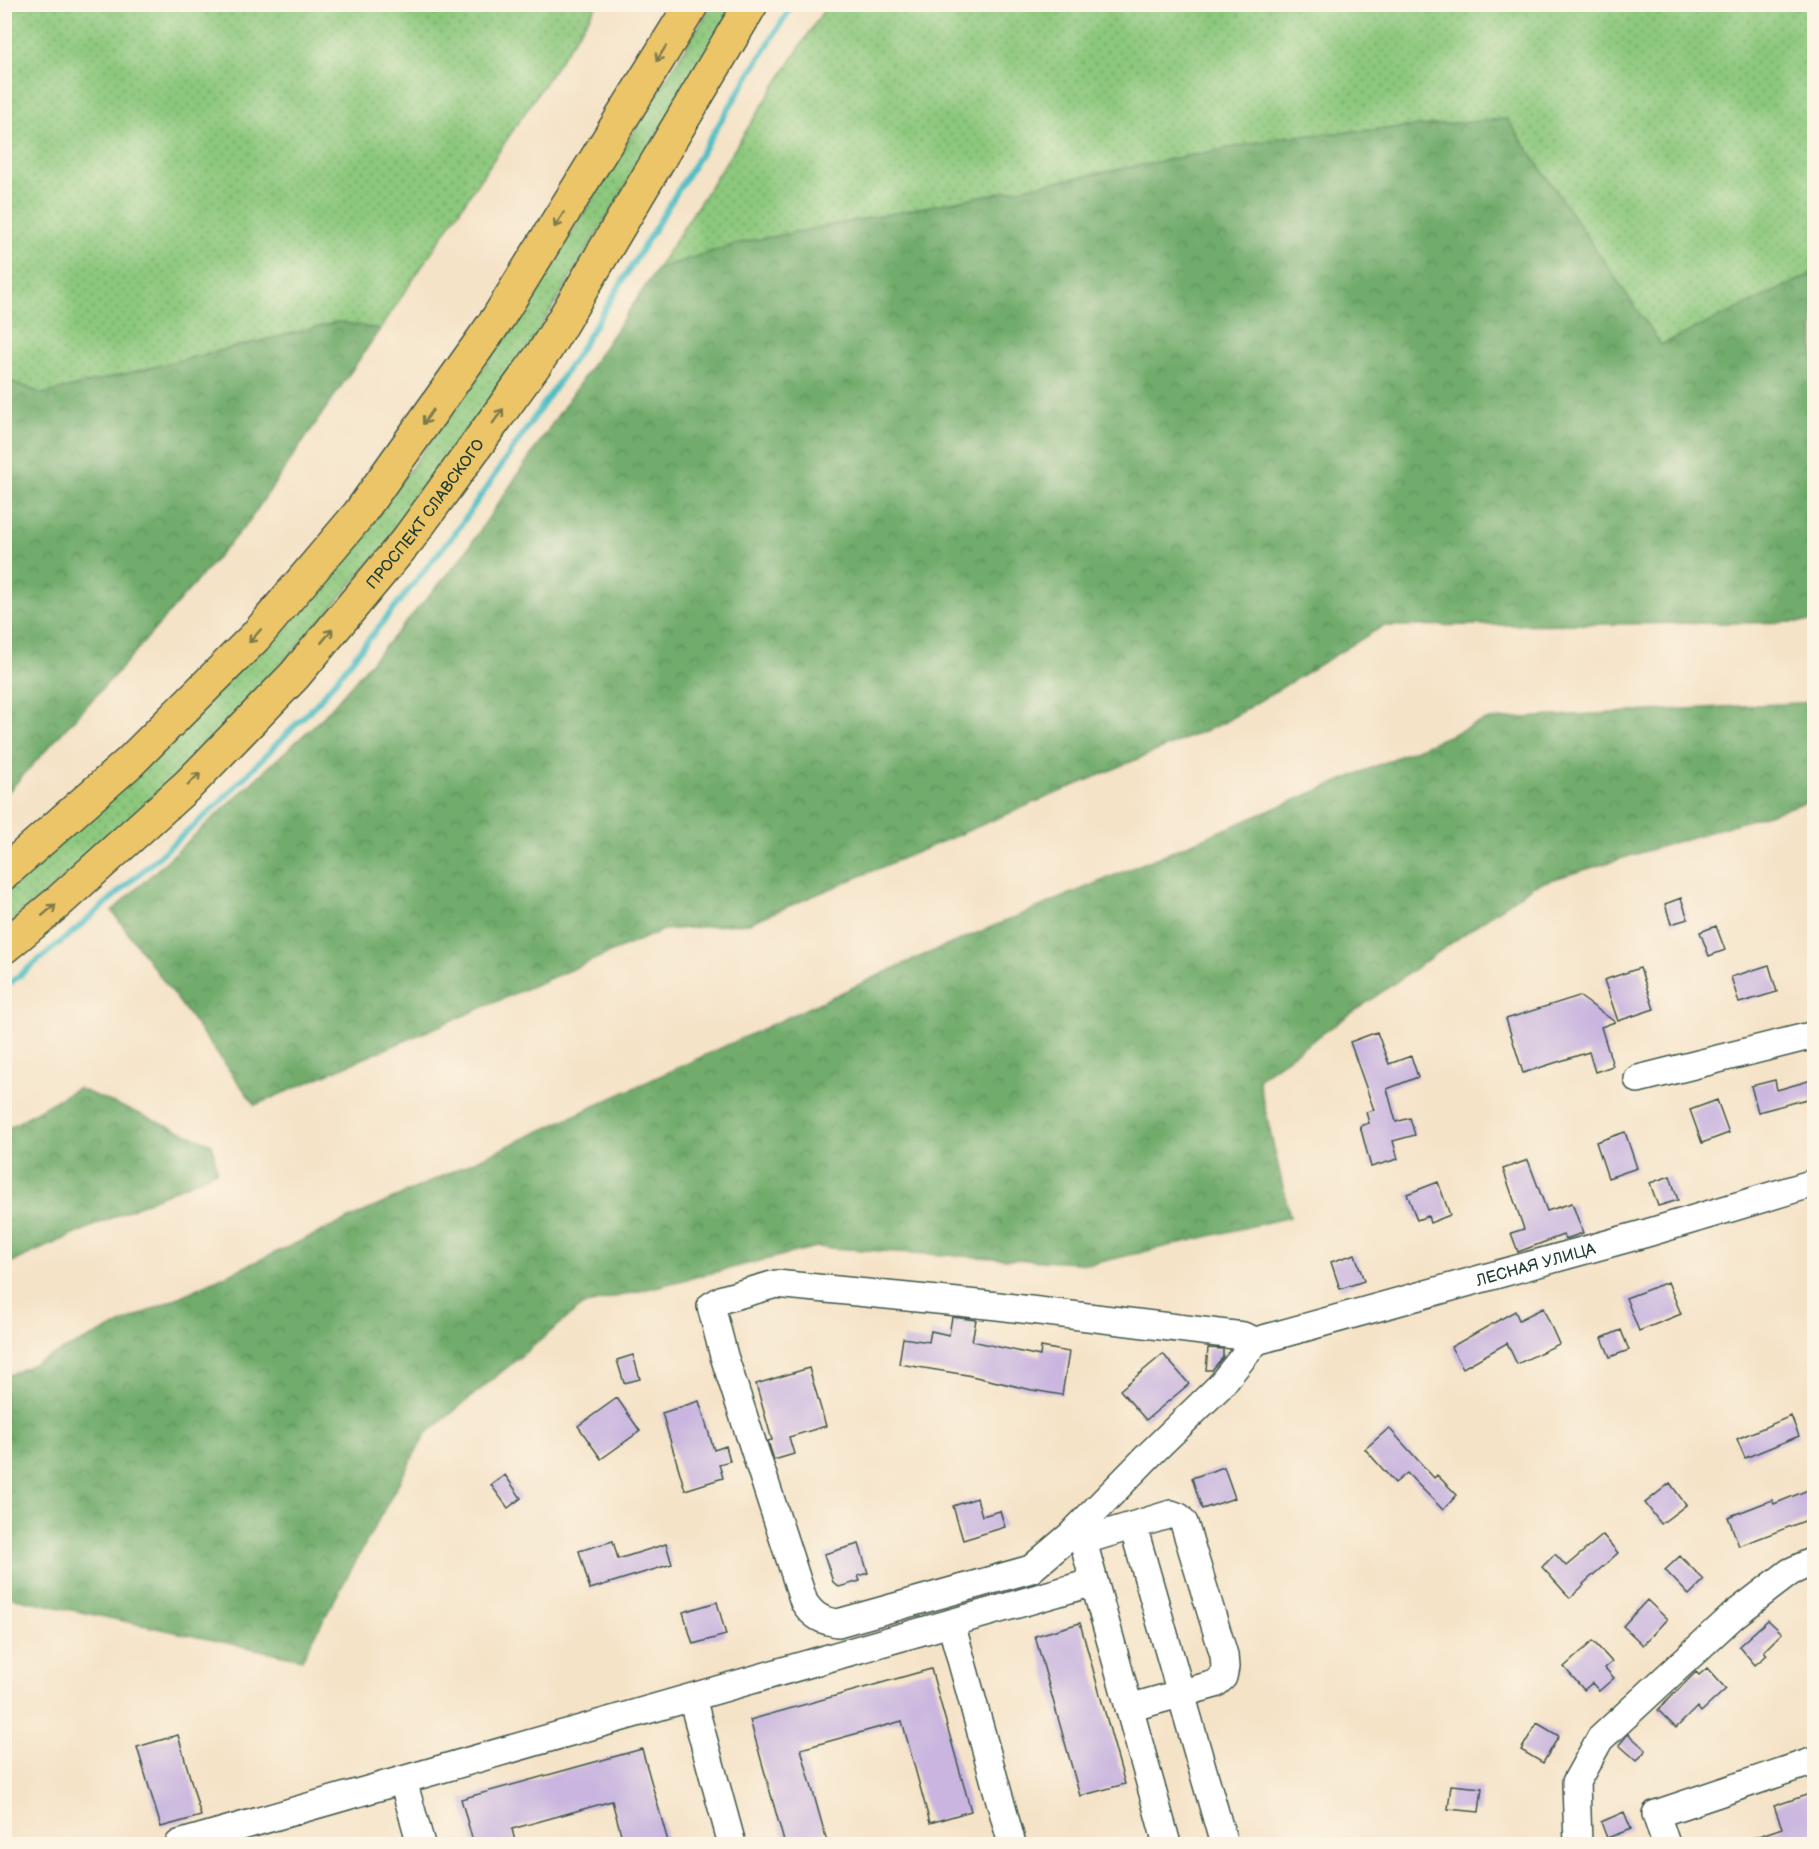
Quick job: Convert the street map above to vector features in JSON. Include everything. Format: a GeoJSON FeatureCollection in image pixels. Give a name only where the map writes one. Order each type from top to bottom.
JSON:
{"type":"FeatureCollection","features":[{"type":"Feature","properties":{"kind":"main road"},"geometry":{"type":"LineString","coordinates":[[4,873],[130,762],[255,637],[359,514],[498,318],[692,4]]}},
{"type":"Feature","properties":{"kind":"main road","name":"ПРОСПЕКТ СЛАВСКОГО"},"geometry":{"type":"LineString","coordinates":[[4,947],[56,904],[189,784],[294,676],[409,538],[546,349],[751,4]]}},
{"type":"Feature","properties":{"kind":"street"},"geometry":{"type":"LineString","coordinates":[[1638,1079],[1815,1035]]}},
{"type":"Feature","properties":{"kind":"street","name":"ЛЕСНАЯ УЛИЦА"},"geometry":{"type":"LineString","coordinates":[[1256,1341],[1635,1236],[1815,1183]]}},
{"type":"Feature","properties":{"kind":"street"},"geometry":{"type":"LineString","coordinates":[[776,1284],[998,1306],[1243,1336],[1256,1341],[1220,1386],[1150,1454],[1081,1534],[1031,1569],[838,1623],[824,1621],[811,1613],[804,1602],[724,1356],[711,1306],[723,1299],[776,1284]]}},
{"type":"Feature","properties":{"kind":"street"},"geometry":{"type":"LineString","coordinates":[[1081,1534],[1133,1526],[1171,1514],[1179,1516],[1184,1523],[1221,1645],[1225,1667],[1223,1677],[1215,1684],[1129,1708]]}},
{"type":"Feature","properties":{"kind":"street"},"geometry":{"type":"LineString","coordinates":[[1133,1526],[1224,1845]]}},
{"type":"Feature","properties":{"kind":"street"},"geometry":{"type":"LineString","coordinates":[[1081,1534],[1167,1845]]}},
{"type":"Feature","properties":{"kind":"street"},"geometry":{"type":"LineString","coordinates":[[1578,1845],[1576,1782],[1600,1739],[1734,1615],[1790,1572],[1815,1561]]}},
{"type":"Feature","properties":{"kind":"street"},"geometry":{"type":"LineString","coordinates":[[179,1845],[1094,1582]]}},
{"type":"Feature","properties":{"kind":"street"},"geometry":{"type":"LineString","coordinates":[[951,1623],[1012,1845]]}},
{"type":"Feature","properties":{"kind":"street"},"geometry":{"type":"LineString","coordinates":[[692,1698],[732,1845]]}},
{"type":"Feature","properties":{"kind":"street"},"geometry":{"type":"LineString","coordinates":[[1666,1845],[1656,1814],[1815,1761]]}},
{"type":"Feature","properties":{"kind":"street"},"geometry":{"type":"LineString","coordinates":[[403,1780],[421,1845]]}},
{"type":"Feature","properties":{"kind":"green space"},"geometry":{"type":"Polygon","coordinates":[[[4,5],[597,5],[380,329],[338,322],[43,394],[5,379],[4,5]]]}},
{"type":"Feature","properties":{"kind":"green space"},"geometry":{"type":"Polygon","coordinates":[[[712,5],[735,5],[527,350],[391,539],[279,668],[160,794],[5,928],[5,892],[20,880],[371,523],[511,330],[712,5]]]}},
{"type":"Feature","properties":{"kind":"green space"},"geometry":{"type":"Polygon","coordinates":[[[827,5],[1814,5],[1814,273],[1661,345],[1507,119],[1286,137],[735,244],[657,269],[827,5]]]}},
{"type":"Feature","properties":{"kind":"green space"},"geometry":{"type":"Polygon","coordinates":[[[1507,119],[1661,345],[1814,273],[1814,622],[1383,626],[1223,723],[749,923],[663,930],[255,1105],[112,911],[324,716],[460,560],[657,269],[735,244],[1286,137],[1507,119]]]}},
{"type":"Feature","properties":{"kind":"green space"},"geometry":{"type":"Polygon","coordinates":[[[338,322],[380,329],[249,521],[122,667],[5,795],[5,379],[43,394],[338,322]]]}},
{"type":"Feature","properties":{"kind":"green space"},"geometry":{"type":"Polygon","coordinates":[[[1814,702],[1814,800],[1534,885],[1258,1079],[1290,1217],[1092,1264],[816,1247],[583,1305],[425,1435],[302,1659],[5,1596],[5,1377],[910,961],[1486,720],[1814,702]]]}},
{"type":"Feature","properties":{"kind":"green space"},"geometry":{"type":"Polygon","coordinates":[[[77,1088],[212,1144],[217,1171],[5,1265],[5,1130],[77,1088]]]}},
{"type":"Feature","properties":{"kind":"building"},"geometry":{"type":"Polygon","coordinates":[[[1681,898],[1688,919],[1671,924],[1665,904],[1681,898]]]}},
{"type":"Feature","properties":{"kind":"building"},"geometry":{"type":"Polygon","coordinates":[[[1716,926],[1725,950],[1709,956],[1700,932],[1716,926]]]}},
{"type":"Feature","properties":{"kind":"building"},"geometry":{"type":"Polygon","coordinates":[[[1769,965],[1777,992],[1739,1003],[1731,977],[1769,965]]]}},
{"type":"Feature","properties":{"kind":"building"},"geometry":{"type":"Polygon","coordinates":[[[1640,968],[1654,1009],[1618,1021],[1604,980],[1640,968]]]}},
{"type":"Feature","properties":{"kind":"building"},"geometry":{"type":"Polygon","coordinates":[[[1579,996],[1615,1022],[1601,1027],[1613,1066],[1595,1072],[1589,1052],[1523,1073],[1506,1019],[1579,996]]]}},
{"type":"Feature","properties":{"kind":"building"},"geometry":{"type":"Polygon","coordinates":[[[1377,1032],[1389,1064],[1411,1056],[1418,1077],[1387,1089],[1396,1122],[1410,1118],[1415,1135],[1393,1141],[1398,1159],[1371,1167],[1360,1126],[1369,1123],[1366,1112],[1374,1110],[1350,1042],[1377,1032]]]}},
{"type":"Feature","properties":{"kind":"building"},"geometry":{"type":"Polygon","coordinates":[[[1815,1079],[1815,1097],[1758,1112],[1751,1086],[1775,1080],[1777,1090],[1815,1079]]]}},
{"type":"Feature","properties":{"kind":"building"},"geometry":{"type":"Polygon","coordinates":[[[1717,1100],[1729,1133],[1702,1143],[1690,1110],[1717,1100]]]}},
{"type":"Feature","properties":{"kind":"building"},"geometry":{"type":"Polygon","coordinates":[[[1625,1132],[1637,1168],[1608,1178],[1596,1142],[1625,1132]]]}},
{"type":"Feature","properties":{"kind":"building"},"geometry":{"type":"Polygon","coordinates":[[[1528,1160],[1547,1211],[1572,1203],[1583,1233],[1565,1239],[1563,1235],[1518,1252],[1511,1233],[1524,1229],[1503,1169],[1528,1160]]]}},
{"type":"Feature","properties":{"kind":"building"},"geometry":{"type":"Polygon","coordinates":[[[1670,1176],[1678,1200],[1658,1206],[1650,1183],[1670,1176]]]}},
{"type":"Feature","properties":{"kind":"building"},"geometry":{"type":"Polygon","coordinates":[[[1438,1182],[1450,1215],[1430,1223],[1428,1216],[1417,1220],[1407,1194],[1438,1182]]]}},
{"type":"Feature","properties":{"kind":"building"},"geometry":{"type":"Polygon","coordinates":[[[1355,1254],[1364,1281],[1340,1289],[1331,1262],[1355,1254]]]}},
{"type":"Feature","properties":{"kind":"building"},"geometry":{"type":"Polygon","coordinates":[[[1668,1282],[1681,1314],[1639,1331],[1626,1298],[1668,1282]]]}},
{"type":"Feature","properties":{"kind":"building"},"geometry":{"type":"Polygon","coordinates":[[[1543,1308],[1559,1344],[1517,1364],[1507,1343],[1463,1368],[1451,1347],[1515,1311],[1519,1320],[1543,1308]]]}},
{"type":"Feature","properties":{"kind":"building"},"geometry":{"type":"Polygon","coordinates":[[[952,1317],[976,1320],[972,1341],[1040,1356],[1041,1347],[1069,1352],[1062,1395],[967,1375],[899,1364],[903,1338],[929,1342],[931,1331],[949,1335],[952,1317]]]}},
{"type":"Feature","properties":{"kind":"building"},"geometry":{"type":"Polygon","coordinates":[[[1621,1330],[1629,1350],[1610,1357],[1602,1338],[1621,1330]]]}},
{"type":"Feature","properties":{"kind":"building"},"geometry":{"type":"Polygon","coordinates":[[[1208,1348],[1223,1349],[1223,1357],[1212,1370],[1206,1370],[1208,1348]]]}},
{"type":"Feature","properties":{"kind":"building"},"geometry":{"type":"Polygon","coordinates":[[[1163,1354],[1189,1384],[1146,1420],[1120,1390],[1163,1354]]]}},
{"type":"Feature","properties":{"kind":"building"},"geometry":{"type":"Polygon","coordinates":[[[633,1355],[640,1379],[624,1383],[617,1360],[633,1355]]]}},
{"type":"Feature","properties":{"kind":"building"},"geometry":{"type":"Polygon","coordinates":[[[809,1368],[826,1426],[789,1437],[794,1454],[774,1460],[768,1441],[772,1440],[756,1384],[809,1368]]]}},
{"type":"Feature","properties":{"kind":"building"},"geometry":{"type":"Polygon","coordinates":[[[617,1398],[640,1431],[601,1459],[578,1426],[617,1398]]]}},
{"type":"Feature","properties":{"kind":"building"},"geometry":{"type":"Polygon","coordinates":[[[699,1401],[714,1450],[726,1446],[730,1461],[719,1464],[723,1478],[685,1490],[662,1413],[699,1401]]]}},
{"type":"Feature","properties":{"kind":"building"},"geometry":{"type":"Polygon","coordinates":[[[1791,1416],[1799,1436],[1745,1458],[1737,1439],[1791,1416]]]}},
{"type":"Feature","properties":{"kind":"building"},"geometry":{"type":"Polygon","coordinates":[[[1389,1428],[1434,1478],[1437,1475],[1457,1495],[1443,1510],[1407,1473],[1395,1483],[1365,1449],[1389,1428]]]}},
{"type":"Feature","properties":{"kind":"building"},"geometry":{"type":"Polygon","coordinates":[[[1224,1467],[1235,1498],[1202,1509],[1192,1478],[1224,1467]]]}},
{"type":"Feature","properties":{"kind":"building"},"geometry":{"type":"Polygon","coordinates":[[[505,1475],[521,1498],[508,1508],[491,1485],[505,1475]]]}},
{"type":"Feature","properties":{"kind":"building"},"geometry":{"type":"Polygon","coordinates":[[[1670,1483],[1686,1505],[1661,1524],[1645,1503],[1670,1483]]]}},
{"type":"Feature","properties":{"kind":"building"},"geometry":{"type":"Polygon","coordinates":[[[1815,1487],[1815,1517],[1739,1546],[1728,1517],[1772,1500],[1774,1504],[1815,1487]]]}},
{"type":"Feature","properties":{"kind":"building"},"geometry":{"type":"Polygon","coordinates":[[[977,1498],[982,1516],[1000,1511],[1005,1527],[963,1540],[953,1506],[977,1498]]]}},
{"type":"Feature","properties":{"kind":"building"},"geometry":{"type":"Polygon","coordinates":[[[1603,1535],[1618,1553],[1570,1598],[1542,1567],[1555,1554],[1566,1566],[1603,1535]]]}},
{"type":"Feature","properties":{"kind":"building"},"geometry":{"type":"Polygon","coordinates":[[[613,1541],[618,1559],[666,1544],[672,1564],[590,1589],[579,1551],[613,1541]]]}},
{"type":"Feature","properties":{"kind":"building"},"geometry":{"type":"Polygon","coordinates":[[[859,1544],[868,1573],[858,1576],[860,1581],[839,1587],[833,1582],[824,1554],[859,1544]]]}},
{"type":"Feature","properties":{"kind":"building"},"geometry":{"type":"Polygon","coordinates":[[[1680,1556],[1704,1580],[1689,1595],[1665,1570],[1680,1556]]]}},
{"type":"Feature","properties":{"kind":"building"},"geometry":{"type":"Polygon","coordinates":[[[1647,1600],[1667,1619],[1643,1645],[1623,1626],[1647,1600]]]}},
{"type":"Feature","properties":{"kind":"building"},"geometry":{"type":"Polygon","coordinates":[[[717,1602],[726,1635],[693,1644],[683,1612],[717,1602]]]}},
{"type":"Feature","properties":{"kind":"building"},"geometry":{"type":"Polygon","coordinates":[[[1768,1620],[1782,1633],[1764,1651],[1767,1655],[1755,1665],[1739,1646],[1768,1620]]]}},
{"type":"Feature","properties":{"kind":"building"},"geometry":{"type":"Polygon","coordinates":[[[1080,1623],[1125,1784],[1080,1796],[1035,1636],[1080,1623]]]}},
{"type":"Feature","properties":{"kind":"building"},"geometry":{"type":"Polygon","coordinates":[[[1593,1641],[1612,1662],[1605,1668],[1614,1678],[1599,1691],[1592,1683],[1584,1690],[1564,1667],[1593,1641]]]}},
{"type":"Feature","properties":{"kind":"building"},"geometry":{"type":"Polygon","coordinates":[[[1707,1668],[1726,1689],[1701,1712],[1697,1707],[1676,1728],[1658,1710],[1696,1672],[1699,1675],[1707,1668]]]}},
{"type":"Feature","properties":{"kind":"building"},"geometry":{"type":"Polygon","coordinates":[[[931,1669],[971,1811],[930,1823],[902,1721],[801,1749],[828,1845],[785,1845],[750,1720],[931,1669]]]}},
{"type":"Feature","properties":{"kind":"building"},"geometry":{"type":"Polygon","coordinates":[[[1537,1723],[1559,1736],[1543,1763],[1521,1750],[1537,1723]]]}},
{"type":"Feature","properties":{"kind":"building"},"geometry":{"type":"Polygon","coordinates":[[[1628,1734],[1646,1750],[1637,1761],[1619,1745],[1628,1734]]]}},
{"type":"Feature","properties":{"kind":"building"},"geometry":{"type":"Polygon","coordinates":[[[178,1735],[201,1816],[161,1827],[137,1747],[178,1735]]]}},
{"type":"Feature","properties":{"kind":"building"},"geometry":{"type":"Polygon","coordinates":[[[642,1749],[669,1845],[624,1845],[612,1801],[512,1829],[516,1845],[474,1845],[461,1799],[642,1749]]]}},
{"type":"Feature","properties":{"kind":"building"},"geometry":{"type":"Polygon","coordinates":[[[1451,1785],[1482,1788],[1479,1812],[1448,1809],[1451,1785]]]}},
{"type":"Feature","properties":{"kind":"building"},"geometry":{"type":"Polygon","coordinates":[[[1815,1792],[1815,1845],[1741,1845],[1741,1842],[1782,1828],[1774,1806],[1815,1792]]]}},
{"type":"Feature","properties":{"kind":"building"},"geometry":{"type":"Polygon","coordinates":[[[1624,1812],[1631,1829],[1607,1838],[1601,1822],[1624,1812]]]}},
{"type":"Feature","properties":{"kind":"waterway"},"geometry":{"type":"LineString","coordinates":[[4,988],[78,928],[217,805],[318,702],[458,529],[573,361],[793,4]]}}]}
